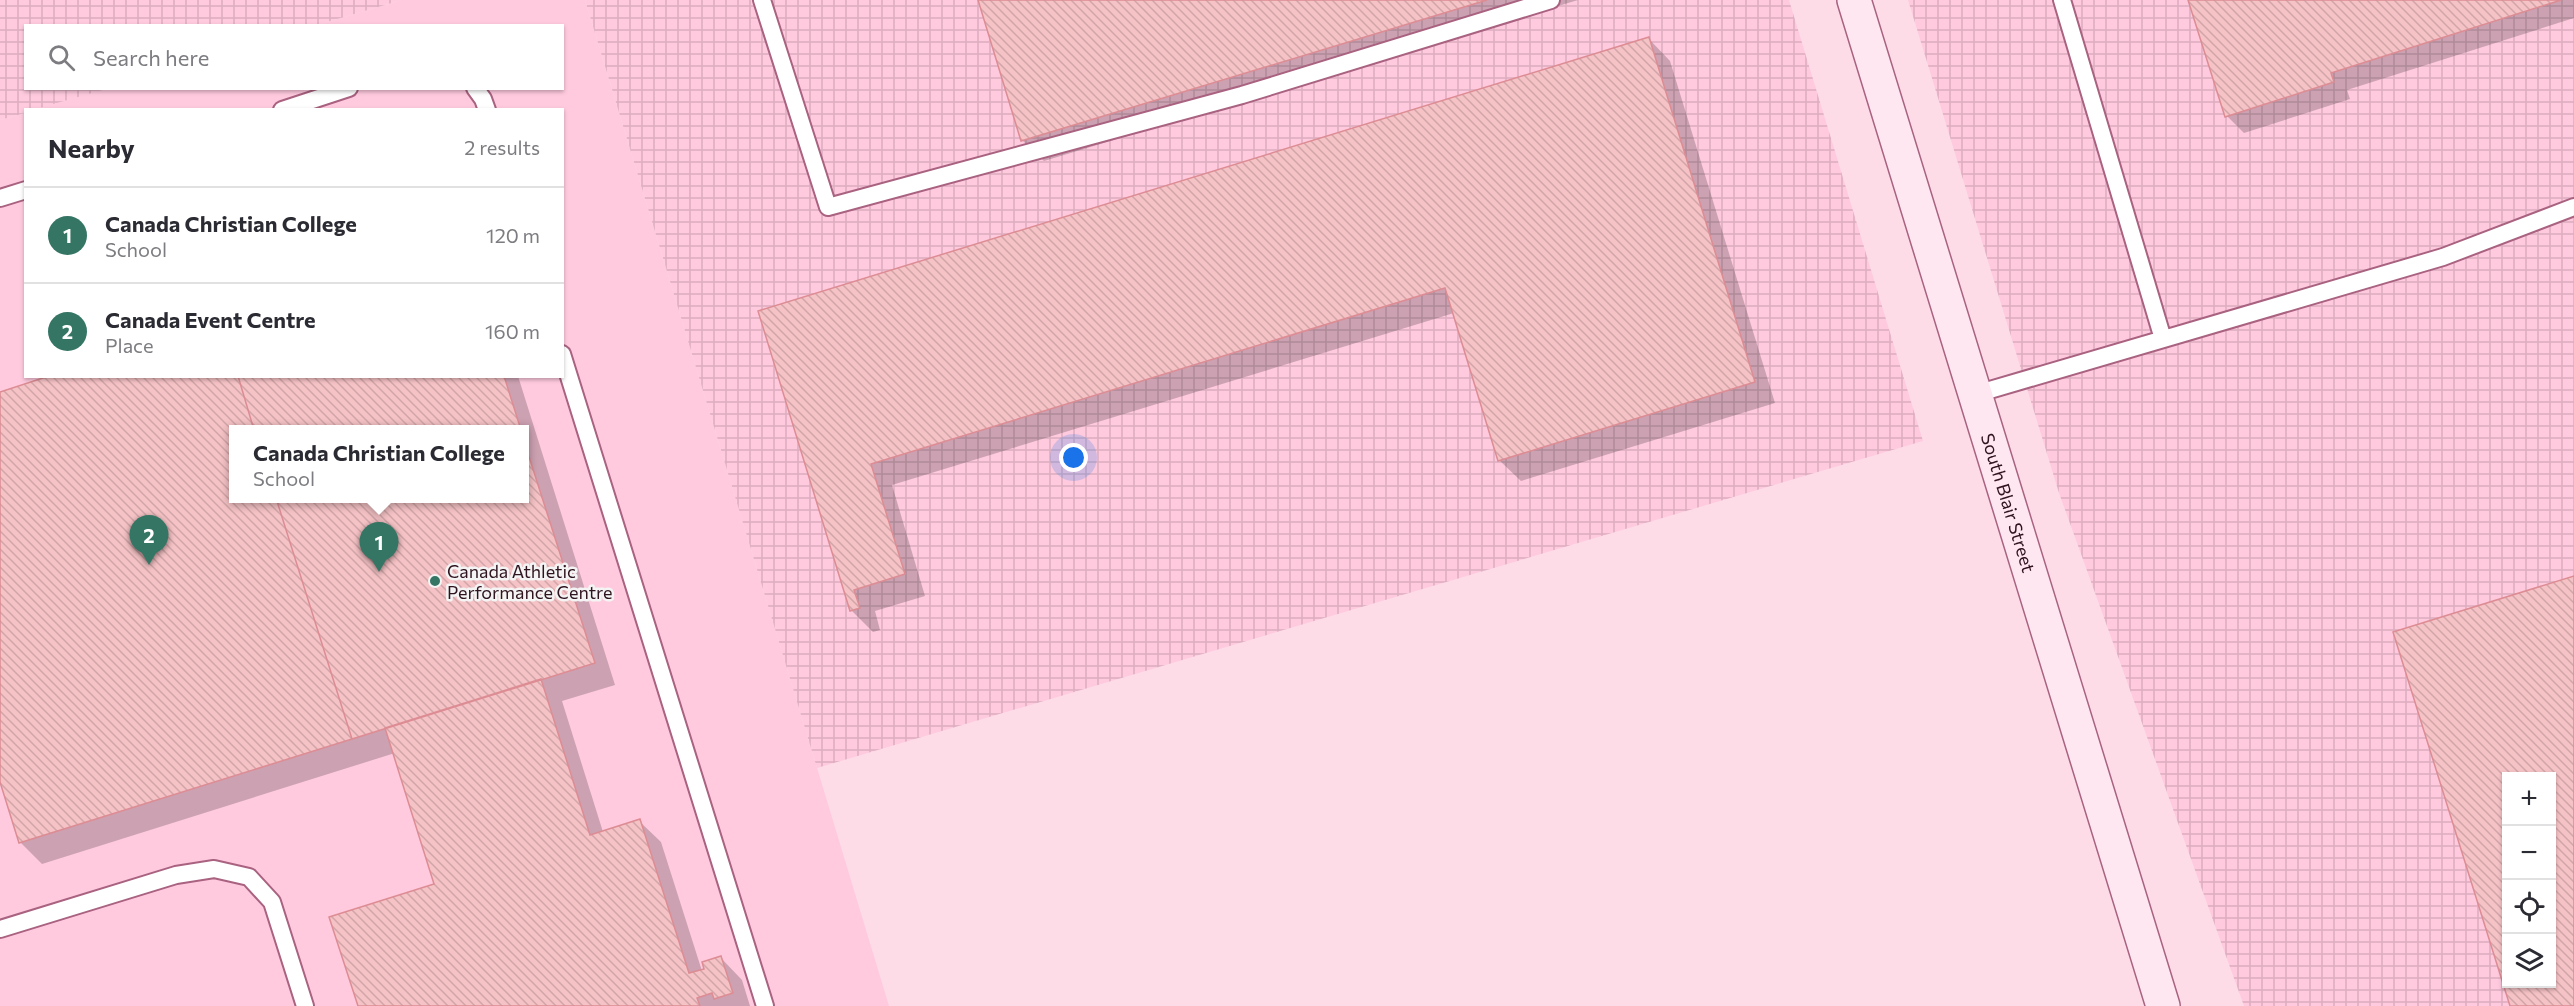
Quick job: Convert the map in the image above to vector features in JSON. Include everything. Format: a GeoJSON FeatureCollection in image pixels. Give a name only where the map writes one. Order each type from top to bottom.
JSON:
{"type":"FeatureCollection","features":[{"type":"Feature","properties":{"kind":"street","name":"South Blair Street"},"geometry":{"type":"LineString","coordinates":[[1854,0],[2163,1006]]}},
{"type":"Feature","properties":{"kind":"lane"},"geometry":{"type":"LineString","coordinates":[[762,0],[828,207],[1242,95],[1551,0]]}},
{"type":"Feature","properties":{"kind":"lane"},"geometry":{"type":"LineString","coordinates":[[2062,0],[2163,339]]}},
{"type":"Feature","properties":{"kind":"lane"},"geometry":{"type":"LineString","coordinates":[[288,108],[343,90]]}},
{"type":"Feature","properties":{"kind":"lane"},"geometry":{"type":"LineString","coordinates":[[476,90],[486,108]]}},
{"type":"Feature","properties":{"kind":"lane"},"geometry":{"type":"LineString","coordinates":[[0,198],[24,191]]}},
{"type":"Feature","properties":{"kind":"lane"},"geometry":{"type":"LineString","coordinates":[[1976,394],[2443,257],[2574,207]]}},
{"type":"Feature","properties":{"kind":"lane"},"geometry":{"type":"LineString","coordinates":[[564,360],[765,1006]]}},
{"type":"Feature","properties":{"kind":"lane"},"geometry":{"type":"LineString","coordinates":[[0,929],[176,875],[214,869],[249,877],[272,902],[305,1006]]}},
{"type":"Feature","properties":{"kind":"shaded area"},"geometry":{"type":"Polygon","coordinates":[[[0,0],[402,0],[320,24],[24,24],[24,90],[102,90],[40,108],[24,108],[24,113],[0,120],[0,0]]]}},
{"type":"Feature","properties":{"kind":"shaded area"},"geometry":{"type":"Polygon","coordinates":[[[402,0],[585,0],[889,1006],[0,1006],[0,120],[24,113],[24,378],[564,378],[564,108],[39,108],[99,90],[564,90],[564,24],[320,24],[402,0]]]}},
{"type":"Feature","properties":{"kind":"shaded area"},"geometry":{"type":"Polygon","coordinates":[[[585,0],[1789,0],[1923,441],[817,768],[585,0]]]}},
{"type":"Feature","properties":{"kind":"shaded area"},"geometry":{"type":"Polygon","coordinates":[[[1908,0],[2574,0],[2574,1006],[2244,1006],[2059,493],[1908,0]]]}},
{"type":"Feature","properties":{"kind":"building"},"geometry":{"type":"Polygon","coordinates":[[[978,0],[1487,0],[1021,141],[978,0]]]}},
{"type":"Feature","properties":{"kind":"building"},"geometry":{"type":"Polygon","coordinates":[[[2188,0],[2561,0],[2331,73],[2334,82],[2225,117],[2188,0]]]}},
{"type":"Feature","properties":{"kind":"building"},"geometry":{"type":"Polygon","coordinates":[[[1649,37],[1755,382],[1498,461],[1445,288],[871,464],[905,574],[854,590],[860,608],[850,611],[758,311],[1649,37]]]}},
{"type":"Feature","properties":{"kind":"building"},"geometry":{"type":"Polygon","coordinates":[[[43,378],[239,378],[253,425],[229,425],[229,503],[278,503],[352,739],[19,843],[0,782],[0,392],[43,378]]]}},
{"type":"Feature","properties":{"kind":"building"},"geometry":{"type":"Polygon","coordinates":[[[239,378],[505,378],[519,425],[253,425],[239,378]]]}},
{"type":"Feature","properties":{"kind":"building","name":"Canada Athletic Performance Centre"},"geometry":{"type":"Polygon","coordinates":[[[529,457],[595,663],[352,739],[278,503],[529,503],[529,457]]]}},
{"type":"Feature","properties":{"kind":"building"},"geometry":{"type":"Polygon","coordinates":[[[2574,576],[2574,1006],[2510,1006],[2504,988],[2556,988],[2556,772],[2502,772],[2502,980],[2393,632],[2574,576]]]}},
{"type":"Feature","properties":{"kind":"building"},"geometry":{"type":"Polygon","coordinates":[[[541,679],[590,835],[640,819],[689,973],[704,969],[702,962],[721,956],[733,993],[714,999],[712,993],[697,998],[700,1006],[358,1006],[329,917],[434,884],[385,728],[541,679]]]}},
{"type":"Feature","properties":{"kind":"place","name":"Canada Event Centre"},"geometry":{"type":"Point","coordinates":[149,565]}},
{"type":"Feature","properties":{"kind":"place","name":"Canada Christian College"},"geometry":{"type":"Point","coordinates":[379,572]}},
{"type":"Feature","properties":{"kind":"place","name":"Canada Athletic Performance Centre"},"geometry":{"type":"Point","coordinates":[435,581]}}]}
